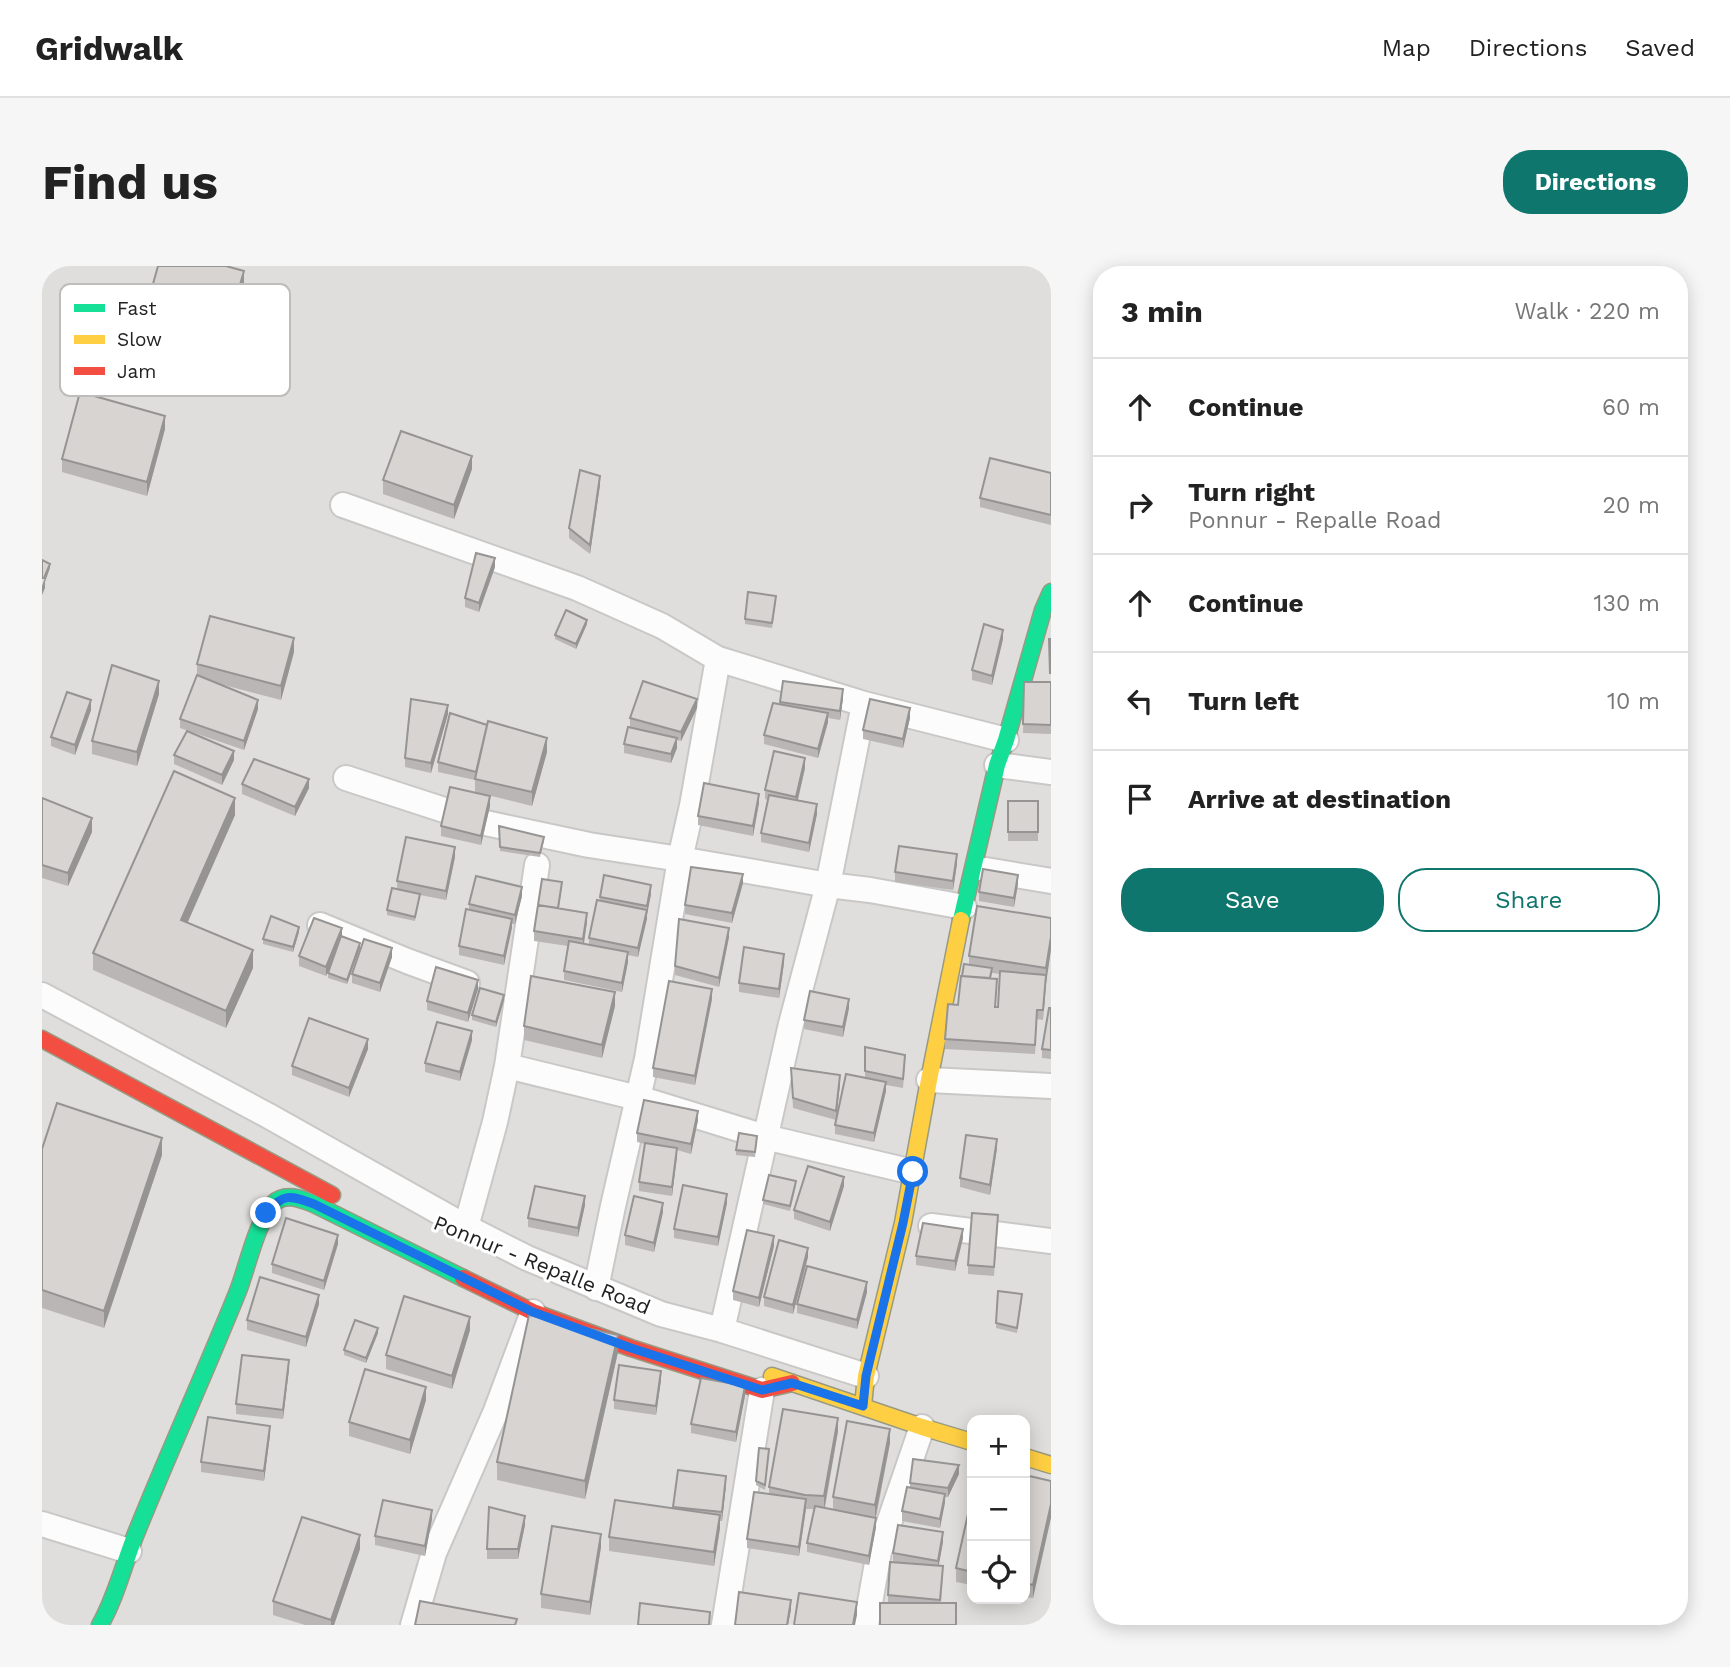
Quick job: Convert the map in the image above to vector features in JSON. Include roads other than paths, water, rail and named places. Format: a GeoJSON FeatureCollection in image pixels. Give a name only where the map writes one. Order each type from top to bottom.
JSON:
{"type":"FeatureCollection","features":[{"type":"Feature","properties":{"kind":"street"},"geometry":{"type":"LineString","coordinates":[[343,505],[577,588],[662,626],[718,659],[864,704],[1006,740]]}},
{"type":"Feature","properties":{"kind":"street"},"geometry":{"type":"LineString","coordinates":[[863,1406],[866,1376],[903,1223],[929,1080],[973,868],[997,765],[1051,592]]}},
{"type":"Feature","properties":{"kind":"street"},"geometry":{"type":"LineString","coordinates":[[596,1288],[647,1059],[680,859],[718,659]]}},
{"type":"Feature","properties":{"kind":"street"},"geometry":{"type":"LineString","coordinates":[[722,1329],[791,1024],[828,885],[864,704]]}},
{"type":"Feature","properties":{"kind":"street"},"geometry":{"type":"LineString","coordinates":[[997,765],[1051,772]]}},
{"type":"Feature","properties":{"kind":"street"},"geometry":{"type":"LineString","coordinates":[[345,778],[481,822],[589,845],[964,907]]}},
{"type":"Feature","properties":{"kind":"street"},"geometry":{"type":"LineString","coordinates":[[466,1227],[495,1122],[507,1066],[537,864]]}},
{"type":"Feature","properties":{"kind":"street"},"geometry":{"type":"LineString","coordinates":[[973,868],[1051,881]]}},
{"type":"Feature","properties":{"kind":"street"},"geometry":{"type":"LineString","coordinates":[[320,925],[517,1002]]}},
{"type":"Feature","properties":{"kind":"street"},"geometry":{"type":"LineString","coordinates":[[42,995],[527,1258],[661,1314],[722,1329],[866,1376]]}},
{"type":"Feature","properties":{"kind":"street","name":"Ponnur - Repalle Road"},"geometry":{"type":"LineString","coordinates":[[42,1039],[415,1237]]}},
{"type":"Feature","properties":{"kind":"street"},"geometry":{"type":"LineString","coordinates":[[507,1066],[638,1098],[765,1137],[913,1172]]}},
{"type":"Feature","properties":{"kind":"street"},"geometry":{"type":"LineString","coordinates":[[929,1080],[1051,1086]]}},
{"type":"Feature","properties":{"kind":"street"},"geometry":{"type":"LineString","coordinates":[[100,1625],[243,1280],[266,1213],[276,1200],[285,1196],[314,1204],[533,1312],[631,1348],[757,1379],[792,1383],[967,1440]]}},
{"type":"Feature","properties":{"kind":"street"},"geometry":{"type":"LineString","coordinates":[[903,1223],[1051,1241]]}},
{"type":"Feature","properties":{"kind":"street"},"geometry":{"type":"LineString","coordinates":[[413,1625],[435,1553],[496,1411],[533,1312]]}},
{"type":"Feature","properties":{"kind":"street"},"geometry":{"type":"LineString","coordinates":[[757,1379],[792,1383]]}},
{"type":"Feature","properties":{"kind":"street"},"geometry":{"type":"LineString","coordinates":[[724,1625],[757,1379]]}},
{"type":"Feature","properties":{"kind":"street"},"geometry":{"type":"LineString","coordinates":[[866,1625],[879,1552],[922,1427]]}},
{"type":"Feature","properties":{"kind":"street"},"geometry":{"type":"LineString","coordinates":[[1030,1459],[1051,1465]]}},
{"type":"Feature","properties":{"kind":"street"},"geometry":{"type":"LineString","coordinates":[[42,1524],[129,1551]]}}]}
